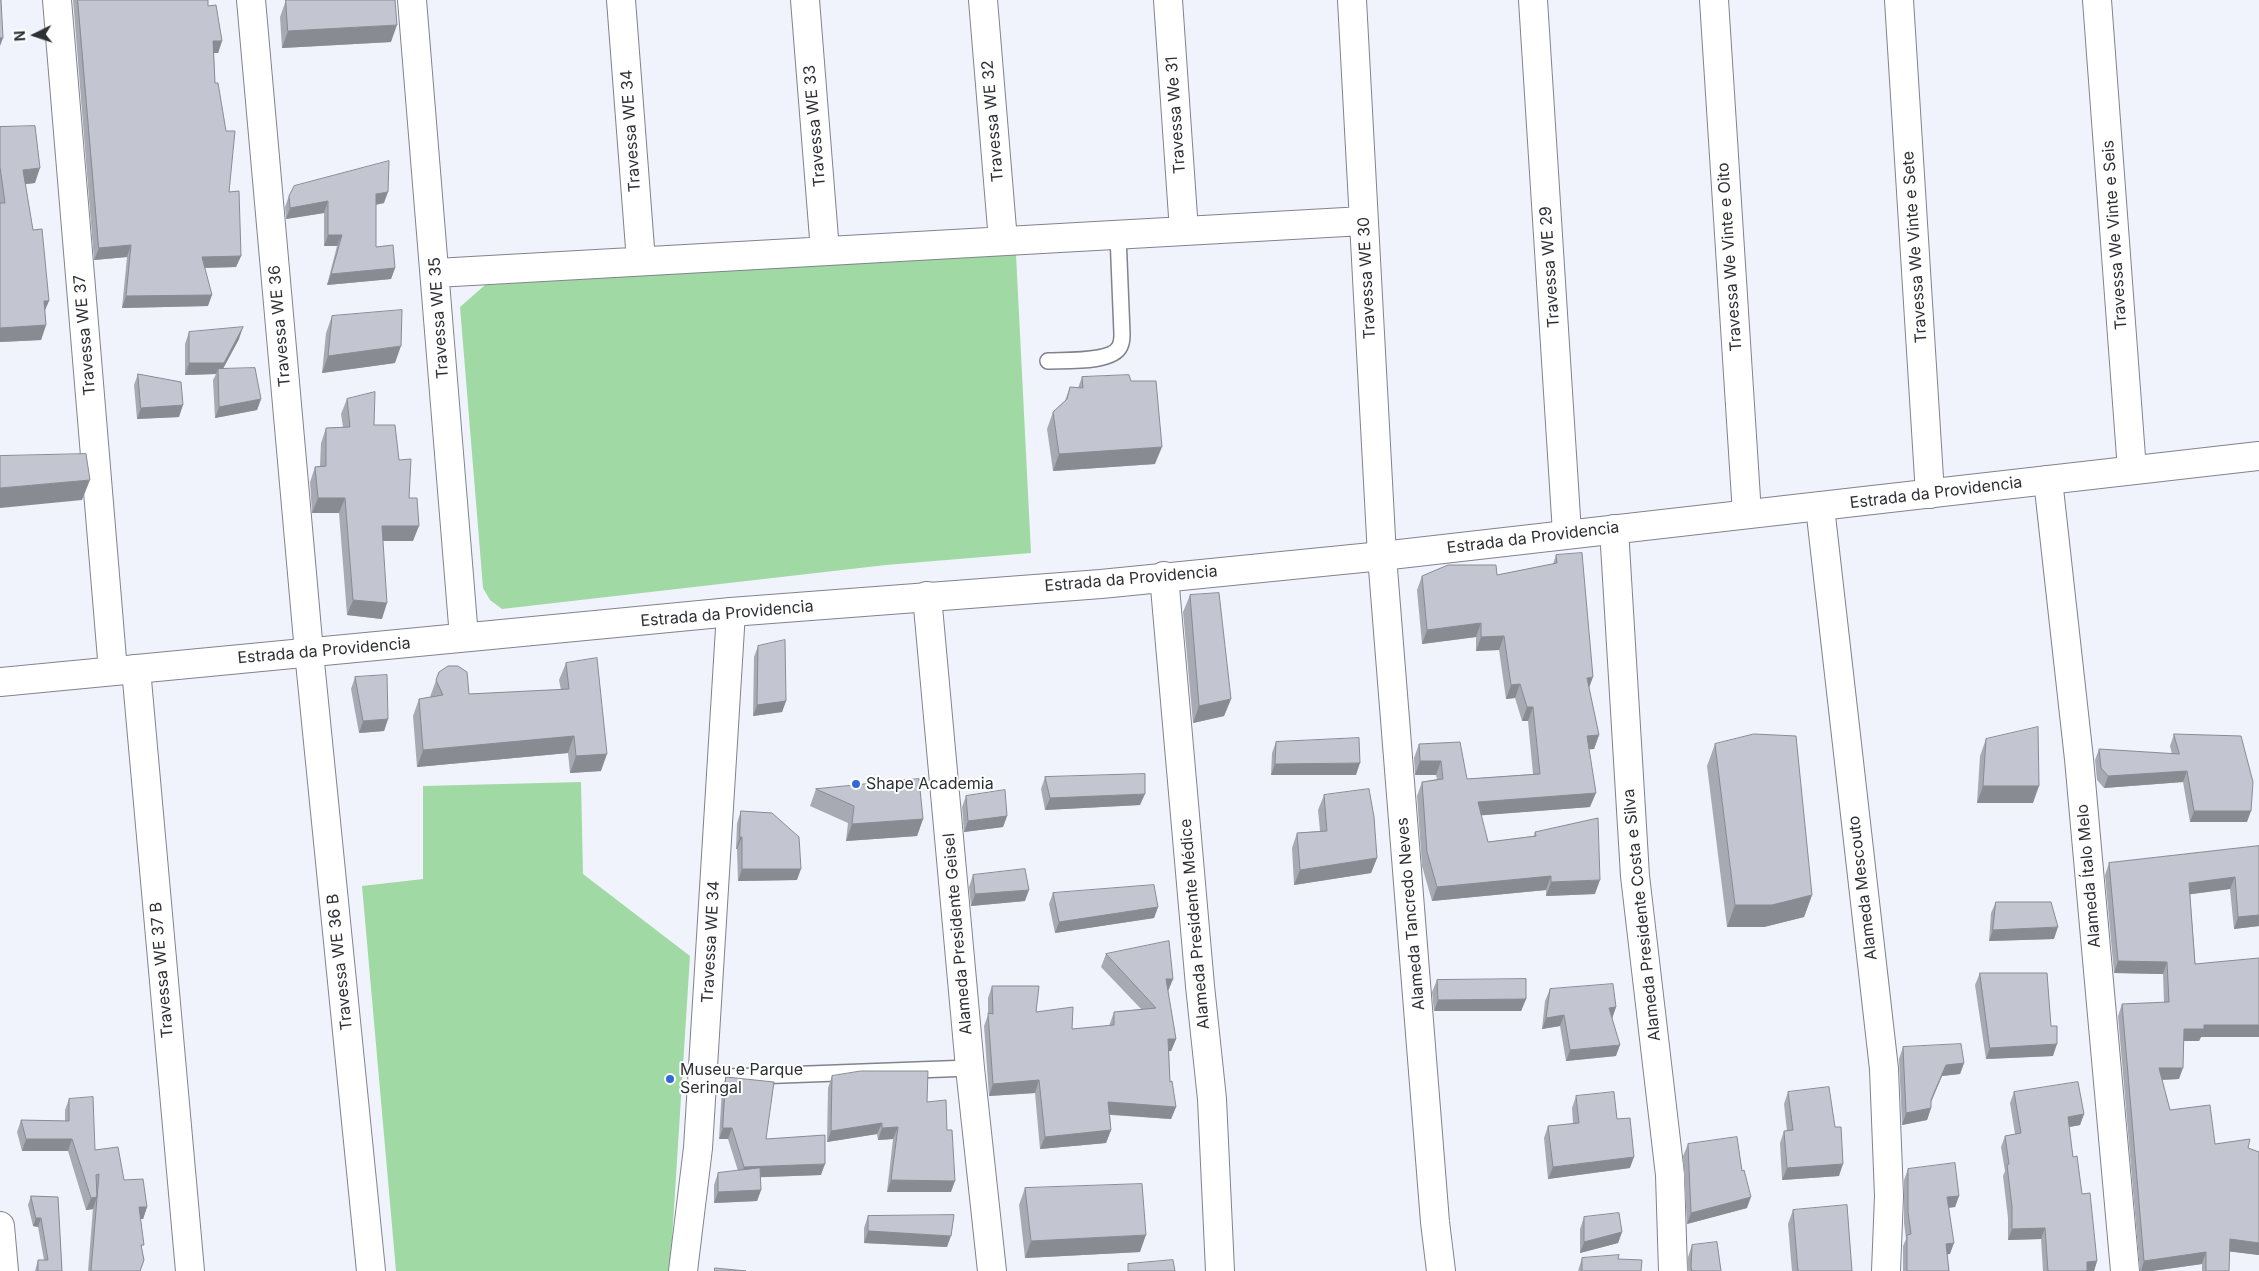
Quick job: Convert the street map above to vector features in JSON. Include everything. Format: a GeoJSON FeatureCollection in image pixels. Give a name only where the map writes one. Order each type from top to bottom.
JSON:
{"type":"FeatureCollection","features":[{"type":"Feature","properties":{"kind":"street","name":"Travessa WE 37"},"geometry":{"type":"LineString","coordinates":[[57,0],[124,670]]}},
{"type":"Feature","properties":{"kind":"street","name":"Travessa WE 36"},"geometry":{"type":"LineString","coordinates":[[252,0],[308,652]]}},
{"type":"Feature","properties":{"kind":"street","name":"Travessa WE 35"},"geometry":{"type":"LineString","coordinates":[[412,0],[436,273],[464,637]]}},
{"type":"Feature","properties":{"kind":"street","name":"Travessa WE 34"},"geometry":{"type":"LineString","coordinates":[[621,0],[641,261]]}},
{"type":"Feature","properties":{"kind":"street","name":"Travessa WE 33"},"geometry":{"type":"LineString","coordinates":[[805,0],[825,251]]}},
{"type":"Feature","properties":{"kind":"street","name":"Travessa WE 32"},"geometry":{"type":"LineString","coordinates":[[983,0],[1003,241]]}},
{"type":"Feature","properties":{"kind":"street","name":"Travessa We 31"},"geometry":{"type":"LineString","coordinates":[[1168,0],[1184,231]]}},
{"type":"Feature","properties":{"kind":"street","name":"Travessa WE 30"},"geometry":{"type":"LineString","coordinates":[[1352,0],[1382,556]]}},
{"type":"Feature","properties":{"kind":"street","name":"Travessa WE 29"},"geometry":{"type":"LineString","coordinates":[[1533,0],[1567,533]]}},
{"type":"Feature","properties":{"kind":"street","name":"Travessa We Vinte e Oito"},"geometry":{"type":"LineString","coordinates":[[1714,0],[1747,514]]}},
{"type":"Feature","properties":{"kind":"street","name":"Travessa We Vinte e Sete"},"geometry":{"type":"LineString","coordinates":[[1899,0],[1930,494]]}},
{"type":"Feature","properties":{"kind":"street","name":"Travessa We Vinte e Seis"},"geometry":{"type":"LineString","coordinates":[[2097,0],[2132,470]]}},
{"type":"Feature","properties":{"kind":"street"},"geometry":{"type":"LineString","coordinates":[[436,273],[1363,221]]}},
{"type":"Feature","properties":{"kind":"street","name":"Estrada da Providencia"},"geometry":{"type":"LineString","coordinates":[[0,682],[731,612],[1101,584],[1164,576],[1382,556],[1567,533],[1820,507],[2259,456]]}},
{"type":"Feature","properties":{"kind":"street","name":"Alameda Ítalo Melo"},"geometry":{"type":"LineString","coordinates":[[2048,480],[2079,759],[2126,1271]]}},
{"type":"Feature","properties":{"kind":"street","name":"Alameda Mescouto"},"geometry":{"type":"LineString","coordinates":[[1820,507],[1884,1069],[1889,1196],[1886,1271]]}},
{"type":"Feature","properties":{"kind":"street","name":"Alameda Presidente Costa e Silva"},"geometry":{"type":"LineString","coordinates":[[1614,529],[1635,876],[1670,1175],[1673,1271]]}},
{"type":"Feature","properties":{"kind":"street","name":"Alameda Tancredo Neves"},"geometry":{"type":"LineString","coordinates":[[1382,556],[1433,1202],[1441,1271]]}},
{"type":"Feature","properties":{"kind":"street","name":"Alameda Presidente Médice"},"geometry":{"type":"LineString","coordinates":[[1164,576],[1200,986],[1212,1099],[1220,1271]]}},
{"type":"Feature","properties":{"kind":"street","name":"Alameda Presidente Geisel"},"geometry":{"type":"LineString","coordinates":[[927,596],[970,1068],[992,1271]]}},
{"type":"Feature","properties":{"kind":"street","name":"Travessa WE 34"},"geometry":{"type":"LineString","coordinates":[[683,1271],[698,1148],[731,612]]}},
{"type":"Feature","properties":{"kind":"street","name":"Travessa WE 36 B"},"geometry":{"type":"LineString","coordinates":[[308,652],[371,1271]]}},
{"type":"Feature","properties":{"kind":"street","name":"Travessa WE 37 B"},"geometry":{"type":"LineString","coordinates":[[124,670],[190,1271]]}},
{"type":"Feature","properties":{"kind":"street"},"geometry":{"type":"LineString","coordinates":[[0,1226],[4,1271]]}},
{"type":"Feature","properties":{"kind":"lane"},"geometry":{"type":"LineString","coordinates":[[1048,361],[1102,358],[1113,354],[1120,346],[1122,334],[1118,235]]}},
{"type":"Feature","properties":{"kind":"lane"},"geometry":{"type":"LineString","coordinates":[[702,1078],[970,1068]]}},
{"type":"Feature","properties":{"kind":"green space"},"geometry":{"type":"Polygon","coordinates":[[[1016,254],[1031,553],[886,565],[502,609],[490,600],[483,588],[460,307],[485,285],[1016,254]]]}},
{"type":"Feature","properties":{"kind":"green space"},"geometry":{"type":"Polygon","coordinates":[[[581,782],[583,874],[690,956],[670,1271],[396,1271],[362,886],[423,879],[423,786],[581,782]]]}},
{"type":"Feature","properties":{"kind":"building"},"geometry":{"type":"Polygon","coordinates":[[[1,0],[3,38],[0,38],[1,0]]]}},
{"type":"Feature","properties":{"kind":"building"},"geometry":{"type":"Polygon","coordinates":[[[78,0],[208,0],[208,6],[216,5],[222,41],[213,41],[215,83],[218,83],[226,131],[235,131],[229,192],[239,191],[241,256],[202,257],[212,295],[126,296],[131,245],[99,248],[78,0]]]}},
{"type":"Feature","properties":{"kind":"building"},"geometry":{"type":"Polygon","coordinates":[[[286,0],[395,0],[397,25],[288,31],[286,0]]]}},
{"type":"Feature","properties":{"kind":"building"},"geometry":{"type":"Polygon","coordinates":[[[35,126],[40,168],[23,170],[33,230],[42,229],[49,301],[44,301],[46,325],[0,328],[0,203],[5,203],[0,167],[0,127],[35,126]]]}},
{"type":"Feature","properties":{"kind":"building"},"geometry":{"type":"Polygon","coordinates":[[[389,161],[388,192],[376,194],[376,247],[393,245],[395,268],[331,274],[342,235],[328,235],[328,201],[290,208],[289,196],[294,186],[389,161]]]}},
{"type":"Feature","properties":{"kind":"building"},"geometry":{"type":"Polygon","coordinates":[[[402,310],[401,346],[328,356],[332,316],[402,310]]]}},
{"type":"Feature","properties":{"kind":"building"},"geometry":{"type":"Polygon","coordinates":[[[243,327],[224,363],[189,363],[189,332],[243,327]]]}},
{"type":"Feature","properties":{"kind":"building"},"geometry":{"type":"Polygon","coordinates":[[[255,368],[261,399],[219,407],[218,369],[255,368]]]}},
{"type":"Feature","properties":{"kind":"building"},"geometry":{"type":"Polygon","coordinates":[[[138,374],[181,382],[183,405],[141,408],[138,374]]]}},
{"type":"Feature","properties":{"kind":"building"},"geometry":{"type":"Polygon","coordinates":[[[1129,375],[1131,381],[1156,381],[1162,447],[1059,454],[1053,412],[1067,399],[1070,387],[1083,388],[1082,377],[1129,375]]]}},
{"type":"Feature","properties":{"kind":"building"},"geometry":{"type":"Polygon","coordinates":[[[375,392],[374,425],[395,425],[399,460],[411,459],[409,498],[417,498],[419,526],[382,526],[387,603],[353,600],[345,498],[318,498],[315,467],[326,466],[326,428],[350,427],[347,399],[375,392]]]}},
{"type":"Feature","properties":{"kind":"building"},"geometry":{"type":"Polygon","coordinates":[[[86,454],[90,480],[0,488],[0,456],[86,454]]]}},
{"type":"Feature","properties":{"kind":"building"},"geometry":{"type":"Polygon","coordinates":[[[1582,553],[1593,677],[1587,678],[1599,735],[1587,736],[1596,793],[1478,802],[1488,842],[1536,836],[1535,832],[1598,818],[1600,880],[1551,882],[1551,876],[1437,887],[1427,852],[1422,782],[1443,779],[1441,761],[1420,761],[1419,744],[1460,742],[1467,779],[1540,774],[1533,707],[1527,707],[1520,684],[1511,685],[1504,636],[1481,637],[1481,623],[1427,630],[1422,576],[1448,565],[1496,565],[1497,575],[1557,563],[1556,555],[1582,553]]]}},
{"type":"Feature","properties":{"kind":"building"},"geometry":{"type":"Polygon","coordinates":[[[1219,593],[1231,699],[1199,706],[1190,595],[1219,593]]]}},
{"type":"Feature","properties":{"kind":"building"},"geometry":{"type":"Polygon","coordinates":[[[785,640],[786,701],[757,705],[758,646],[785,640]]]}},
{"type":"Feature","properties":{"kind":"building"},"geometry":{"type":"Polygon","coordinates":[[[597,658],[607,754],[576,756],[574,736],[423,750],[419,699],[443,695],[436,680],[439,672],[448,666],[458,666],[467,672],[469,694],[569,689],[566,663],[597,658]]]}},
{"type":"Feature","properties":{"kind":"building"},"geometry":{"type":"Polygon","coordinates":[[[387,675],[388,719],[363,721],[355,677],[387,675]]]}},
{"type":"Feature","properties":{"kind":"building"},"geometry":{"type":"Polygon","coordinates":[[[2038,727],[2039,786],[1983,786],[1986,739],[2038,727]]]}},
{"type":"Feature","properties":{"kind":"building"},"geometry":{"type":"Polygon","coordinates":[[[1754,734],[1796,736],[1812,895],[1772,905],[1735,905],[1715,744],[1754,734]]]}},
{"type":"Feature","properties":{"kind":"building"},"geometry":{"type":"Polygon","coordinates":[[[2174,734],[2241,736],[2253,782],[2251,811],[2194,811],[2187,771],[2108,776],[2101,768],[2099,749],[2179,754],[2174,734]]]}},
{"type":"Feature","properties":{"kind":"building"},"geometry":{"type":"Polygon","coordinates":[[[1359,738],[1360,763],[1275,764],[1276,742],[1359,738]]]}},
{"type":"Feature","properties":{"kind":"building"},"geometry":{"type":"Polygon","coordinates":[[[1145,774],[1145,794],[1050,798],[1045,777],[1145,774]]]}},
{"type":"Feature","properties":{"kind":"building"},"geometry":{"type":"Polygon","coordinates":[[[919,779],[923,819],[852,824],[854,806],[816,789],[919,779]]]}},
{"type":"Feature","properties":{"kind":"building"},"geometry":{"type":"Polygon","coordinates":[[[1369,789],[1374,817],[1377,858],[1300,870],[1297,833],[1327,831],[1324,795],[1369,789]]]}},
{"type":"Feature","properties":{"kind":"building"},"geometry":{"type":"Polygon","coordinates":[[[1005,790],[1007,816],[968,821],[966,796],[1005,790]]]}},
{"type":"Feature","properties":{"kind":"building"},"geometry":{"type":"Polygon","coordinates":[[[741,811],[772,813],[799,837],[801,869],[742,869],[741,811]]]}},
{"type":"Feature","properties":{"kind":"building"},"geometry":{"type":"Polygon","coordinates":[[[2259,846],[2259,915],[2238,917],[2235,877],[2189,883],[2195,964],[2259,958],[2259,1025],[2204,1025],[2204,1029],[2184,1029],[2183,1068],[2159,1068],[2170,1110],[2210,1105],[2215,1144],[2250,1139],[2248,1148],[2259,1152],[2259,1243],[2230,1239],[2229,1271],[2206,1271],[2206,1252],[2144,1261],[2122,1004],[2169,1002],[2167,962],[2118,961],[2109,863],[2259,846]]]}},
{"type":"Feature","properties":{"kind":"building"},"geometry":{"type":"Polygon","coordinates":[[[1025,869],[1029,890],[975,894],[973,875],[1025,869]]]}},
{"type":"Feature","properties":{"kind":"building"},"geometry":{"type":"Polygon","coordinates":[[[1154,885],[1158,907],[1059,922],[1053,893],[1154,885]]]}},
{"type":"Feature","properties":{"kind":"building"},"geometry":{"type":"Polygon","coordinates":[[[1996,902],[2051,902],[2058,927],[1993,930],[1996,902]]]}},
{"type":"Feature","properties":{"kind":"building"},"geometry":{"type":"Polygon","coordinates":[[[1169,941],[1173,979],[1166,979],[1176,1039],[1168,1039],[1170,1082],[1172,1081],[1176,1107],[1108,1102],[1111,1130],[1045,1137],[1039,1080],[993,1084],[988,1013],[993,1014],[992,986],[1039,986],[1036,1012],[1073,1007],[1072,1029],[1114,1025],[1114,1012],[1156,1008],[1106,954],[1169,941]]]}},
{"type":"Feature","properties":{"kind":"building"},"geometry":{"type":"Polygon","coordinates":[[[1980,973],[2047,973],[2051,1026],[2057,1026],[2057,1044],[1990,1048],[1980,973]]]}},
{"type":"Feature","properties":{"kind":"building"},"geometry":{"type":"Polygon","coordinates":[[[1526,979],[1526,999],[1438,1000],[1437,980],[1526,979]]]}},
{"type":"Feature","properties":{"kind":"building"},"geometry":{"type":"Polygon","coordinates":[[[1613,984],[1616,1007],[1609,1008],[1620,1045],[1570,1050],[1564,1015],[1546,1018],[1550,989],[1613,984]]]}},
{"type":"Feature","properties":{"kind":"building"},"geometry":{"type":"Polygon","coordinates":[[[1961,1044],[1964,1063],[1946,1065],[1931,1100],[1931,1108],[1906,1113],[1903,1047],[1961,1044]]]}},
{"type":"Feature","properties":{"kind":"building"},"geometry":{"type":"Polygon","coordinates":[[[861,1071],[928,1071],[927,1102],[946,1100],[947,1130],[952,1130],[955,1181],[891,1180],[898,1127],[882,1128],[882,1123],[831,1131],[832,1076],[861,1071]]]}},
{"type":"Feature","properties":{"kind":"building"},"geometry":{"type":"Polygon","coordinates":[[[726,1077],[774,1082],[766,1139],[825,1135],[825,1164],[744,1167],[732,1128],[723,1128],[726,1077]]]}},
{"type":"Feature","properties":{"kind":"building"},"geometry":{"type":"Polygon","coordinates":[[[2078,1082],[2084,1114],[2068,1117],[2073,1157],[2077,1156],[2082,1194],[2090,1193],[2097,1261],[2087,1262],[2087,1271],[2048,1271],[2045,1228],[2012,1229],[2012,1207],[2007,1165],[2009,1164],[2005,1136],[2021,1133],[2014,1092],[2078,1082]]]}},
{"type":"Feature","properties":{"kind":"building"},"geometry":{"type":"Polygon","coordinates":[[[1829,1087],[1835,1127],[1841,1127],[1843,1164],[1787,1168],[1784,1131],[1793,1130],[1788,1092],[1829,1087]]]}},
{"type":"Feature","properties":{"kind":"building"},"geometry":{"type":"Polygon","coordinates":[[[1614,1092],[1617,1119],[1630,1118],[1634,1157],[1553,1167],[1548,1126],[1579,1123],[1576,1096],[1614,1092]]]}},
{"type":"Feature","properties":{"kind":"building"},"geometry":{"type":"Polygon","coordinates":[[[93,1097],[95,1150],[118,1147],[124,1180],[143,1179],[147,1207],[139,1207],[144,1245],[141,1245],[144,1260],[140,1271],[91,1271],[99,1174],[96,1175],[97,1197],[91,1198],[72,1139],[26,1139],[21,1120],[69,1121],[69,1099],[93,1097]]]}},
{"type":"Feature","properties":{"kind":"building"},"geometry":{"type":"Polygon","coordinates":[[[1737,1137],[1742,1171],[1744,1170],[1751,1197],[1691,1213],[1688,1144],[1737,1137]]]}},
{"type":"Feature","properties":{"kind":"building"},"geometry":{"type":"Polygon","coordinates":[[[1955,1163],[1959,1196],[1947,1197],[1954,1243],[1946,1244],[1949,1271],[1907,1271],[1907,1235],[1911,1234],[1908,1212],[1908,1169],[1955,1163]]]}},
{"type":"Feature","properties":{"kind":"building"},"geometry":{"type":"Polygon","coordinates":[[[760,1168],[761,1190],[718,1192],[718,1173],[760,1168]]]}},
{"type":"Feature","properties":{"kind":"building"},"geometry":{"type":"Polygon","coordinates":[[[1142,1184],[1146,1235],[1031,1241],[1025,1188],[1142,1184]]]}},
{"type":"Feature","properties":{"kind":"building"},"geometry":{"type":"Polygon","coordinates":[[[31,1196],[58,1197],[62,1271],[38,1271],[38,1260],[48,1260],[41,1218],[36,1218],[31,1196]]]}},
{"type":"Feature","properties":{"kind":"building"},"geometry":{"type":"Polygon","coordinates":[[[1847,1205],[1852,1271],[1798,1271],[1793,1210],[1847,1205]]]}},
{"type":"Feature","properties":{"kind":"building"},"geometry":{"type":"Polygon","coordinates":[[[1619,1213],[1622,1232],[1584,1242],[1584,1217],[1619,1213]]]}},
{"type":"Feature","properties":{"kind":"building"},"geometry":{"type":"Polygon","coordinates":[[[954,1215],[951,1236],[868,1231],[868,1216],[954,1215]]]}},
{"type":"Feature","properties":{"kind":"building"},"geometry":{"type":"Polygon","coordinates":[[[1717,1242],[1721,1271],[1692,1271],[1692,1245],[1717,1242]]]}},
{"type":"Feature","properties":{"kind":"building"},"geometry":{"type":"Polygon","coordinates":[[[1619,1255],[1618,1259],[1642,1260],[1641,1271],[1582,1271],[1582,1258],[1619,1255]]]}},
{"type":"Feature","properties":{"kind":"building"},"geometry":{"type":"Polygon","coordinates":[[[1173,1260],[1175,1271],[1128,1271],[1128,1264],[1173,1260]]]}},
{"type":"Feature","properties":{"kind":"building"},"geometry":{"type":"Polygon","coordinates":[[[715,1268],[746,1271],[715,1271],[715,1268]]]}},
{"type":"Feature","properties":{"kind":"place","name":"Shape Academia"},"geometry":{"type":"Point","coordinates":[856,784]}},
{"type":"Feature","properties":{"kind":"place","name":"Museu e Parque Seringal"},"geometry":{"type":"Point","coordinates":[670,1079]}}]}
